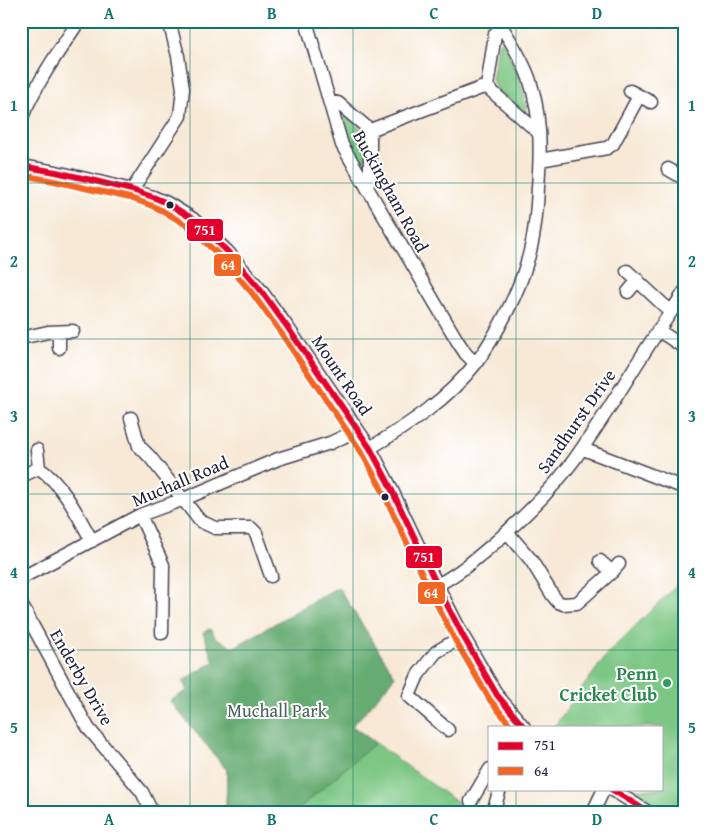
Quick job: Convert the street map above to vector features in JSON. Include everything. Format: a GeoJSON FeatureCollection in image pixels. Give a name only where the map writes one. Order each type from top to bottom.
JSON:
{"type":"FeatureCollection","features":[{"type":"Feature","properties":{"kind":"street"},"geometry":{"type":"LineString","coordinates":[[21,119],[53,60],[79,21]]}},
{"type":"Feature","properties":{"kind":"street"},"geometry":{"type":"LineString","coordinates":[[132,190],[180,116],[183,88],[178,56],[169,21]]}},
{"type":"Feature","properties":{"kind":"street","name":"Buckingham Road"},"geometry":{"type":"LineString","coordinates":[[306,21],[342,145],[458,342],[475,363]]}},
{"type":"Feature","properties":{"kind":"street"},"geometry":{"type":"LineString","coordinates":[[487,88],[495,34],[500,24]]}},
{"type":"Feature","properties":{"kind":"street"},"geometry":{"type":"LineString","coordinates":[[370,448],[423,415],[455,386],[475,363],[494,335],[527,262],[537,213],[540,134],[537,111],[528,77],[500,24]]}},
{"type":"Feature","properties":{"kind":"street"},"geometry":{"type":"LineString","coordinates":[[370,130],[481,88],[487,88],[540,134]]}},
{"type":"Feature","properties":{"kind":"street"},"geometry":{"type":"LineString","coordinates":[[540,160],[607,148],[613,144],[640,96]]}},
{"type":"Feature","properties":{"kind":"street"},"geometry":{"type":"LineString","coordinates":[[328,101],[338,102],[370,130],[368,188]]}},
{"type":"Feature","properties":{"kind":"street","name":"Mount Road"},"geometry":{"type":"LineString","coordinates":[[21,166],[56,172],[132,190],[160,200],[193,219],[227,251],[265,296],[370,448],[436,585],[463,636],[497,695],[523,726]]}},
{"type":"Feature","properties":{"kind":"street"},"geometry":{"type":"LineString","coordinates":[[627,271],[671,312]]}},
{"type":"Feature","properties":{"kind":"street"},"geometry":{"type":"LineString","coordinates":[[628,292],[638,280]]}},
{"type":"Feature","properties":{"kind":"street","name":"Sandhurst Drive"},"geometry":{"type":"LineString","coordinates":[[436,585],[467,566],[507,532],[554,484],[583,448],[658,330],[685,292]]}},
{"type":"Feature","properties":{"kind":"street"},"geometry":{"type":"LineString","coordinates":[[658,330],[685,348]]}},
{"type":"Feature","properties":{"kind":"street"},"geometry":{"type":"LineString","coordinates":[[21,338],[48,332],[73,331]]}},
{"type":"Feature","properties":{"kind":"street"},"geometry":{"type":"LineString","coordinates":[[59,332],[59,348]]}},
{"type":"Feature","properties":{"kind":"street"},"geometry":{"type":"LineString","coordinates":[[131,418],[139,446],[150,457],[200,521],[215,528],[251,528],[256,533],[271,576]]}},
{"type":"Feature","properties":{"kind":"street","name":"Muchall Road"},"geometry":{"type":"LineString","coordinates":[[21,578],[140,515],[184,499],[278,458],[337,440],[357,430]]}},
{"type":"Feature","properties":{"kind":"street"},"geometry":{"type":"LineString","coordinates":[[583,448],[685,488]]}},
{"type":"Feature","properties":{"kind":"street"},"geometry":{"type":"LineString","coordinates":[[37,450],[39,468]]}},
{"type":"Feature","properties":{"kind":"street"},"geometry":{"type":"LineString","coordinates":[[26,474],[39,468]]}},
{"type":"Feature","properties":{"kind":"street"},"geometry":{"type":"LineString","coordinates":[[39,468],[47,473],[66,494],[92,541]]}},
{"type":"Feature","properties":{"kind":"street"},"geometry":{"type":"LineString","coordinates":[[140,515],[163,564],[162,633]]}},
{"type":"Feature","properties":{"kind":"street"},"geometry":{"type":"LineString","coordinates":[[507,532],[531,560],[553,596],[558,602],[563,604],[577,603],[615,568],[600,561]]}},
{"type":"Feature","properties":{"kind":"street","name":"Enderby Drive"},"geometry":{"type":"LineString","coordinates":[[21,604],[89,729],[142,792],[152,812]]}},
{"type":"Feature","properties":{"kind":"street"},"geometry":{"type":"LineString","coordinates":[[448,730],[409,696],[418,675],[436,652],[463,636]]}},
{"type":"Feature","properties":{"kind":"street"},"geometry":{"type":"LineString","coordinates":[[471,800],[488,776]]}},
{"type":"Feature","properties":{"kind":"street"},"geometry":{"type":"LineString","coordinates":[[493,812],[500,790]]}},
{"type":"Feature","properties":{"kind":"street"},"geometry":{"type":"LineString","coordinates":[[593,812],[604,790]]}},
{"type":"Feature","properties":{"kind":"street"},"geometry":{"type":"LineString","coordinates":[[613,790],[648,812]]}},
{"type":"Feature","properties":{"kind":"green space"},"geometry":{"type":"Polygon","coordinates":[[[502,41],[515,67],[523,91],[527,108],[523,113],[496,91],[492,79],[499,42],[502,41]]]}},
{"type":"Feature","properties":{"kind":"green space"},"geometry":{"type":"Polygon","coordinates":[[[339,112],[364,131],[365,159],[357,160],[351,152],[338,118],[337,113],[339,112]]]}},
{"type":"Feature","properties":{"kind":"green space"},"geometry":{"type":"Polygon","coordinates":[[[685,574],[685,812],[662,812],[625,790],[664,790],[664,726],[555,726],[608,653],[680,582],[685,574]]]}},
{"type":"Feature","properties":{"kind":"green space","name":"Muchall Park"},"geometry":{"type":"Polygon","coordinates":[[[338,587],[395,676],[352,726],[473,812],[226,812],[227,770],[170,701],[187,691],[183,681],[214,662],[203,632],[211,629],[215,637],[233,648],[338,587]]]}},
{"type":"Feature","properties":{"kind":"green space","name":"Muchall Park"},"geometry":{"type":"Polygon","coordinates":[[[338,587],[395,676],[352,726],[375,743],[295,812],[226,812],[227,770],[170,701],[187,691],[183,681],[214,662],[203,632],[211,629],[215,637],[233,648],[338,587]]]}},
{"type":"Feature","properties":{"kind":"transit line","name":"751"},"geometry":{"type":"LineString","coordinates":[[21,166],[91,180],[153,197],[193,219],[227,251],[259,288],[370,448],[463,636],[497,695],[523,726]]}},
{"type":"Feature","properties":{"kind":"transit line","name":"64"},"geometry":{"type":"LineString","coordinates":[[21,175],[130,198],[150,205],[188,226],[221,257],[252,293],[281,333],[362,453],[455,640],[490,700],[511,726]]}},
{"type":"Feature","properties":{"kind":"transit line","name":"751"},"geometry":{"type":"LineString","coordinates":[[613,790],[648,812]]}},
{"type":"Feature","properties":{"kind":"place","name":"Penn Cricket Club"},"geometry":{"type":"Point","coordinates":[667,683]}}]}
